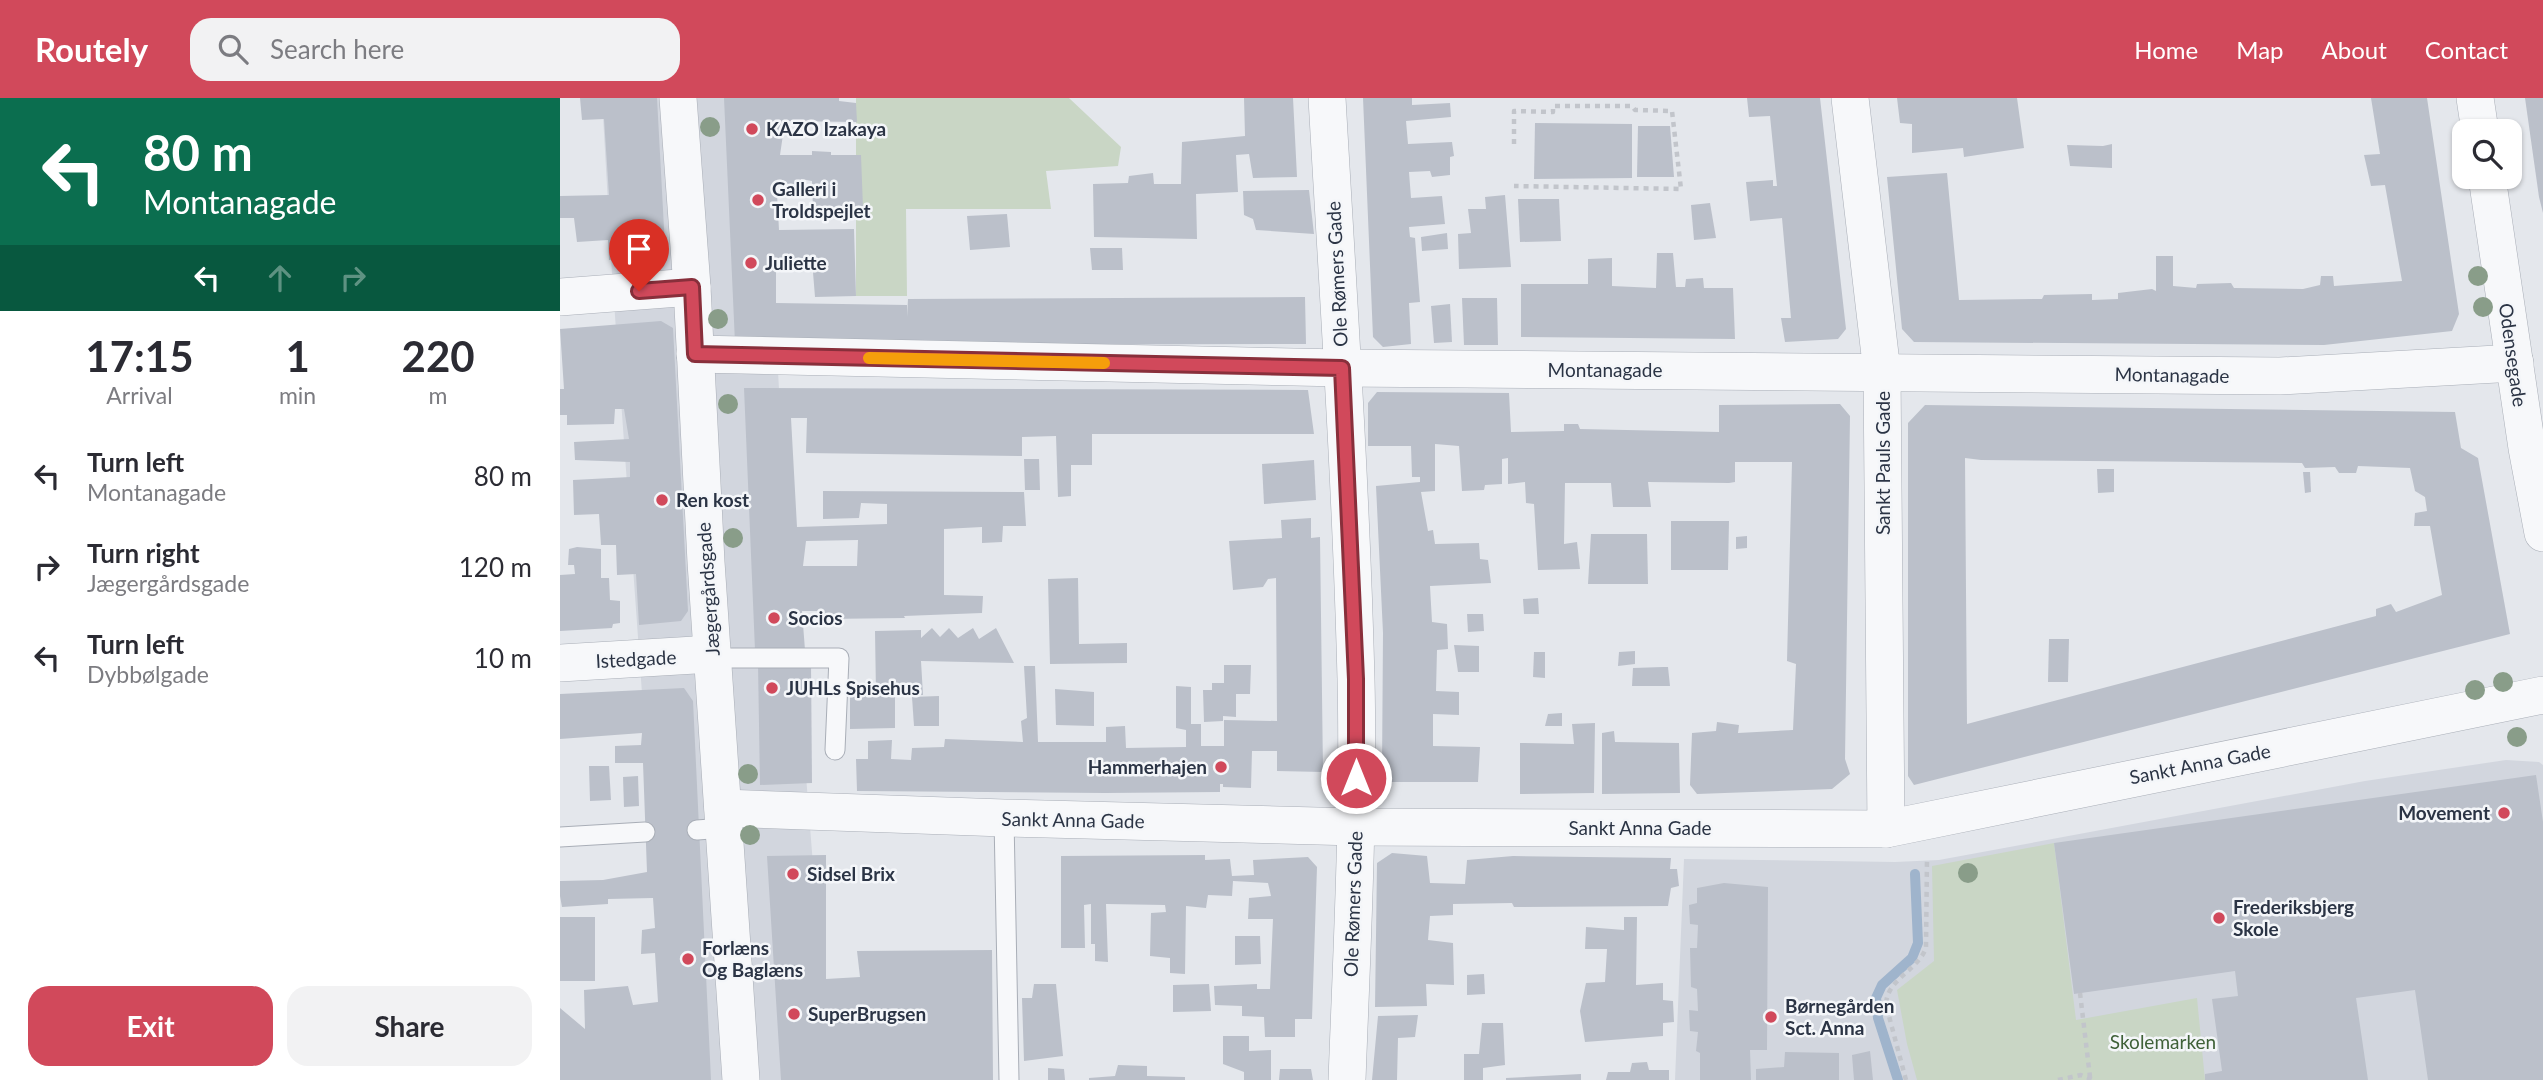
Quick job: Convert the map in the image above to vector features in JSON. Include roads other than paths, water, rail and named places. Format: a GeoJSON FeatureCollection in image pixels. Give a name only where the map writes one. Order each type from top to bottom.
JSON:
{"type":"FeatureCollection","features":[{"type":"Feature","properties":{"kind":"street","name":"Jægergårdsgade"},"geometry":{"type":"LineString","coordinates":[[678,98],[692,287],[712,656],[715,822],[741,1080]]}},
{"type":"Feature","properties":{"kind":"street","name":"Ole Rømers Gade"},"geometry":{"type":"LineString","coordinates":[[1327,98],[1356,679],[1356,827],[1347,1080]]}},
{"type":"Feature","properties":{"kind":"street","name":"Sankt Pauls Gade"},"geometry":{"type":"LineString","coordinates":[[1850,98],[1882,372],[1886,829]]}},
{"type":"Feature","properties":{"kind":"street"},"geometry":{"type":"LineString","coordinates":[[2475,98],[2478,119]]}},
{"type":"Feature","properties":{"kind":"street","name":"Odensegade"},"geometry":{"type":"LineString","coordinates":[[2489,189],[2515,363],[2535,447],[2543,533]]}},
{"type":"Feature","properties":{"kind":"street"},"geometry":{"type":"LineString","coordinates":[[560,297],[692,287]]}},
{"type":"Feature","properties":{"kind":"street","name":"Montanagade"},"geometry":{"type":"LineString","coordinates":[[695,354],[1342,368],[2280,376],[2515,363]]}},
{"type":"Feature","properties":{"kind":"street","name":"Istedgade"},"geometry":{"type":"LineString","coordinates":[[560,663],[712,656]]}},
{"type":"Feature","properties":{"kind":"street","name":"Sankt Anna Gade"},"geometry":{"type":"LineString","coordinates":[[715,822],[1004,818],[1356,827],[1886,829],[2543,695]]}},
{"type":"Feature","properties":{"kind":"lane"},"geometry":{"type":"LineString","coordinates":[[712,656],[839,658],[835,750]]}},
{"type":"Feature","properties":{"kind":"lane"},"geometry":{"type":"LineString","coordinates":[[1004,818],[1009,1080]]}},
{"type":"Feature","properties":{"kind":"lane"},"geometry":{"type":"LineString","coordinates":[[560,837],[645,832]]}},
{"type":"Feature","properties":{"kind":"waterway"},"geometry":{"type":"LineString","coordinates":[[1898,1080],[1878,1018],[1876,998],[1882,985],[1912,958],[1918,943],[1915,874]]}},
{"type":"Feature","properties":{"kind":"place","name":"KAZO Izakaya"},"geometry":{"type":"Point","coordinates":[752,129]}},
{"type":"Feature","properties":{"kind":"place","name":"Galleri i Troldspejlet"},"geometry":{"type":"Point","coordinates":[758,200]}},
{"type":"Feature","properties":{"kind":"place","name":"Juliette"},"geometry":{"type":"Point","coordinates":[751,263]}},
{"type":"Feature","properties":{"kind":"place","name":"Ren kost"},"geometry":{"type":"Point","coordinates":[662,500]}},
{"type":"Feature","properties":{"kind":"place","name":"Socios"},"geometry":{"type":"Point","coordinates":[774,618]}},
{"type":"Feature","properties":{"kind":"place","name":"JUHLs Spisehus"},"geometry":{"type":"Point","coordinates":[772,688]}},
{"type":"Feature","properties":{"kind":"place","name":"Hammerhajen"},"geometry":{"type":"Point","coordinates":[1221,767]}},
{"type":"Feature","properties":{"kind":"place","name":"Movement"},"geometry":{"type":"Point","coordinates":[2504,813]}},
{"type":"Feature","properties":{"kind":"place","name":"Sidsel Brix"},"geometry":{"type":"Point","coordinates":[793,874]}},
{"type":"Feature","properties":{"kind":"place","name":"Frederiksbjerg Skole"},"geometry":{"type":"Point","coordinates":[2219,918]}},
{"type":"Feature","properties":{"kind":"place","name":"Forlæns Og Baglæns"},"geometry":{"type":"Point","coordinates":[688,959]}},
{"type":"Feature","properties":{"kind":"place","name":"SuperBrugsen"},"geometry":{"type":"Point","coordinates":[794,1014]}},
{"type":"Feature","properties":{"kind":"place","name":"Børnegården Sct. Anna"},"geometry":{"type":"Point","coordinates":[1771,1017]}},
{"type":"Feature","properties":{"kind":"park label","name":"Skolemarken"},"geometry":{"type":"Point","coordinates":[2163,1042]}}]}
